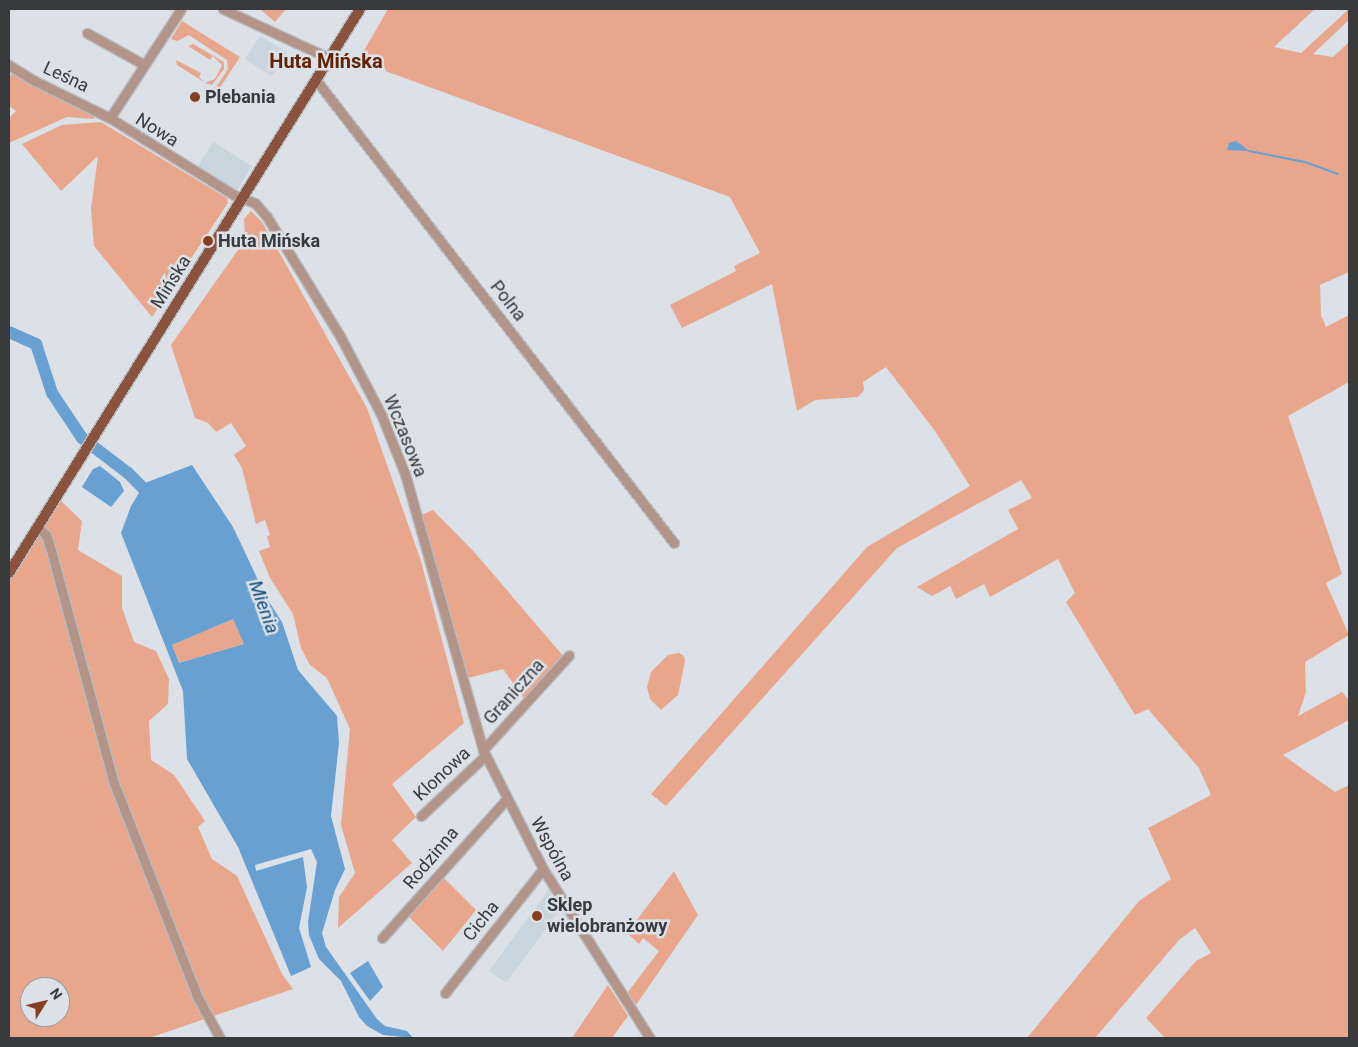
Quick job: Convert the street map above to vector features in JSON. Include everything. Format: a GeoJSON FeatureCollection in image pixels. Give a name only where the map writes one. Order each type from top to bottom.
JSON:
{"type":"FeatureCollection","features":[{"type":"Feature","properties":{"kind":"main road","name":"Mińska"},"geometry":{"type":"LineString","coordinates":[[9,573],[360,9]]}},
{"type":"Feature","properties":{"kind":"street","name":"Nowa"},"geometry":{"type":"LineString","coordinates":[[181,9],[143,64],[110,118],[191,170],[244,198]]}},
{"type":"Feature","properties":{"kind":"street"},"geometry":{"type":"LineString","coordinates":[[223,9],[329,58]]}},
{"type":"Feature","properties":{"kind":"street"},"geometry":{"type":"LineString","coordinates":[[87,33],[143,64]]}},
{"type":"Feature","properties":{"kind":"street","name":"Leśna"},"geometry":{"type":"LineString","coordinates":[[9,64],[33,80],[110,118]]}},
{"type":"Feature","properties":{"kind":"street","name":"Polna"},"geometry":{"type":"LineString","coordinates":[[316,80],[674,543]]}},
{"type":"Feature","properties":{"kind":"street","name":"Wczasowa"},"geometry":{"type":"LineString","coordinates":[[244,198],[250,199],[267,216],[340,336],[381,414],[405,474],[472,718]]}},
{"type":"Feature","properties":{"kind":"street"},"geometry":{"type":"LineString","coordinates":[[37,527],[46,535],[52,554],[114,783],[209,1022],[220,1038]]}},
{"type":"Feature","properties":{"kind":"street","name":"Graniczna"},"geometry":{"type":"LineString","coordinates":[[484,753],[569,655]]}},
{"type":"Feature","properties":{"kind":"street","name":"Wspólna"},"geometry":{"type":"LineString","coordinates":[[472,718],[484,753],[506,800],[543,869],[650,1038]]}},
{"type":"Feature","properties":{"kind":"street","name":"Klonowa"},"geometry":{"type":"LineString","coordinates":[[421,816],[484,753]]}},
{"type":"Feature","properties":{"kind":"street","name":"Rodzinna"},"geometry":{"type":"LineString","coordinates":[[382,938],[506,800]]}},
{"type":"Feature","properties":{"kind":"street","name":"Cicha"},"geometry":{"type":"LineString","coordinates":[[445,994],[543,869]]}},
{"type":"Feature","properties":{"kind":"shaded area"},"geometry":{"type":"Polygon","coordinates":[[[260,9],[286,9],[275,22],[260,9]]]}},
{"type":"Feature","properties":{"kind":"shaded area"},"geometry":{"type":"Polygon","coordinates":[[[388,9],[1315,9],[1274,47],[1301,53],[1349,9],[1349,20],[1313,54],[1333,57],[1349,42],[1349,272],[1320,285],[1321,315],[1326,327],[1349,315],[1349,382],[1288,416],[1342,574],[1326,583],[1349,635],[1305,662],[1306,692],[1298,716],[1342,692],[1349,700],[1349,720],[1283,755],[1335,792],[1349,785],[1349,1038],[1165,1038],[1146,1018],[1196,961],[1211,953],[1195,928],[1179,940],[1095,1038],[1027,1038],[1139,901],[1171,879],[1148,828],[1211,795],[1199,768],[1148,709],[1135,715],[1066,602],[1075,593],[1058,559],[990,597],[984,584],[956,599],[950,586],[932,596],[917,587],[1018,529],[1008,510],[1032,498],[1021,480],[897,548],[666,806],[651,794],[867,547],[970,486],[935,431],[886,367],[863,382],[864,390],[858,397],[815,400],[797,411],[772,284],[682,328],[670,305],[736,271],[734,266],[760,253],[730,197],[358,61],[388,9]]]}},
{"type":"Feature","properties":{"kind":"shaded area"},"geometry":{"type":"Polygon","coordinates":[[[182,21],[240,57],[216,94],[209,89],[216,87],[228,69],[227,60],[189,35],[177,41],[171,39],[182,21]]]}},
{"type":"Feature","properties":{"kind":"shaded area"},"geometry":{"type":"Polygon","coordinates":[[[260,36],[287,52],[272,76],[245,59],[260,36]]]}},
{"type":"Feature","properties":{"kind":"shaded area"},"geometry":{"type":"Polygon","coordinates":[[[193,44],[224,62],[224,69],[212,85],[205,83],[215,79],[222,65],[213,56],[210,60],[188,46],[193,44]]]}},
{"type":"Feature","properties":{"kind":"shaded area"},"geometry":{"type":"Polygon","coordinates":[[[176,60],[201,73],[199,77],[204,82],[177,65],[176,60]]]}},
{"type":"Feature","properties":{"kind":"shaded area"},"geometry":{"type":"Polygon","coordinates":[[[14,71],[92,113],[94,119],[67,117],[9,143],[9,118],[16,111],[9,106],[9,77],[14,71]]]}},
{"type":"Feature","properties":{"kind":"shaded area"},"geometry":{"type":"Polygon","coordinates":[[[101,122],[227,198],[228,203],[152,317],[94,246],[91,209],[98,156],[61,191],[22,144],[62,125],[101,122]]]}},
{"type":"Feature","properties":{"kind":"shaded area"},"geometry":{"type":"Polygon","coordinates":[[[213,142],[252,166],[237,190],[198,166],[213,142]]]}},
{"type":"Feature","properties":{"kind":"shaded area"},"geometry":{"type":"Polygon","coordinates":[[[251,211],[262,222],[367,408],[421,561],[464,723],[392,784],[416,817],[392,840],[412,863],[338,928],[339,897],[355,873],[341,825],[350,729],[327,678],[310,665],[301,648],[293,614],[270,578],[259,551],[270,547],[267,536],[270,535],[265,520],[256,524],[242,468],[234,455],[246,446],[231,423],[216,432],[208,423],[195,418],[171,345],[245,240],[244,219],[251,211]]]}},
{"type":"Feature","properties":{"kind":"shaded area"},"geometry":{"type":"Polygon","coordinates":[[[60,500],[82,521],[78,550],[122,576],[122,608],[134,642],[156,651],[169,679],[168,704],[149,721],[151,760],[174,775],[205,821],[198,827],[212,859],[237,876],[282,974],[293,989],[149,1038],[9,1038],[9,581],[60,500]]]}},
{"type":"Feature","properties":{"kind":"shaded area"},"geometry":{"type":"Polygon","coordinates":[[[433,510],[476,554],[564,657],[525,700],[503,669],[468,678],[421,515],[433,510]]]}},
{"type":"Feature","properties":{"kind":"shaded area"},"geometry":{"type":"Polygon","coordinates":[[[233,619],[244,644],[179,663],[172,645],[233,619]]]}},
{"type":"Feature","properties":{"kind":"shaded area"},"geometry":{"type":"Polygon","coordinates":[[[679,653],[684,656],[685,661],[678,695],[661,710],[650,699],[647,687],[651,672],[668,655],[679,653]]]}},
{"type":"Feature","properties":{"kind":"shaded area"},"geometry":{"type":"Polygon","coordinates":[[[674,871],[698,915],[636,1005],[628,992],[659,951],[643,938],[639,944],[627,933],[674,871]]]}},
{"type":"Feature","properties":{"kind":"shaded area"},"geometry":{"type":"Polygon","coordinates":[[[443,877],[476,910],[443,951],[407,915],[443,877]]]}},
{"type":"Feature","properties":{"kind":"shaded area"},"geometry":{"type":"Polygon","coordinates":[[[549,889],[561,908],[506,983],[489,971],[549,889]]]}},
{"type":"Feature","properties":{"kind":"shaded area"},"geometry":{"type":"Polygon","coordinates":[[[608,985],[628,1016],[612,1038],[572,1038],[608,985]]]}},
{"type":"Feature","properties":{"kind":"water"},"geometry":{"type":"Polygon","coordinates":[[[1236,141],[1249,151],[1227,150],[1229,143],[1236,141]]]}},
{"type":"Feature","properties":{"kind":"water"},"geometry":{"type":"Polygon","coordinates":[[[192,465],[233,527],[266,597],[282,622],[298,670],[337,716],[339,743],[331,816],[345,869],[335,890],[322,933],[326,947],[377,1019],[385,1026],[407,1031],[413,1038],[383,1035],[367,1026],[359,1017],[341,981],[319,959],[309,935],[308,922],[317,862],[311,849],[255,865],[256,871],[303,857],[307,887],[299,928],[311,967],[291,976],[238,847],[187,759],[183,691],[121,533],[131,506],[145,483],[192,465]],[[233,619],[172,645],[179,663],[244,644],[233,619]]]}},
{"type":"Feature","properties":{"kind":"water"},"geometry":{"type":"Polygon","coordinates":[[[100,466],[120,482],[124,491],[111,507],[82,487],[93,469],[100,466]]]}},
{"type":"Feature","properties":{"kind":"water"},"geometry":{"type":"Polygon","coordinates":[[[368,961],[383,987],[370,1001],[350,973],[368,961]]]}},
{"type":"Feature","properties":{"kind":"waterway"},"geometry":{"type":"LineString","coordinates":[[1249,151],[1305,162],[1338,174]]}},
{"type":"Feature","properties":{"kind":"waterway","name":"Mienia"},"geometry":{"type":"LineString","coordinates":[[9,332],[36,344],[52,393],[82,438],[128,473],[152,497]]}},
{"type":"Feature","properties":{"kind":"place","name":"Plebania"},"geometry":{"type":"Point","coordinates":[195,97]}},
{"type":"Feature","properties":{"kind":"place","name":"Huta Mińska"},"geometry":{"type":"Point","coordinates":[208,241]}},
{"type":"Feature","properties":{"kind":"place","name":"Sklep wielobranżowy"},"geometry":{"type":"Point","coordinates":[537,916]}},
{"type":"Feature","properties":{"kind":"district","name":"Huta Mińska"},"geometry":{"type":"Point","coordinates":[326,61]}}]}
